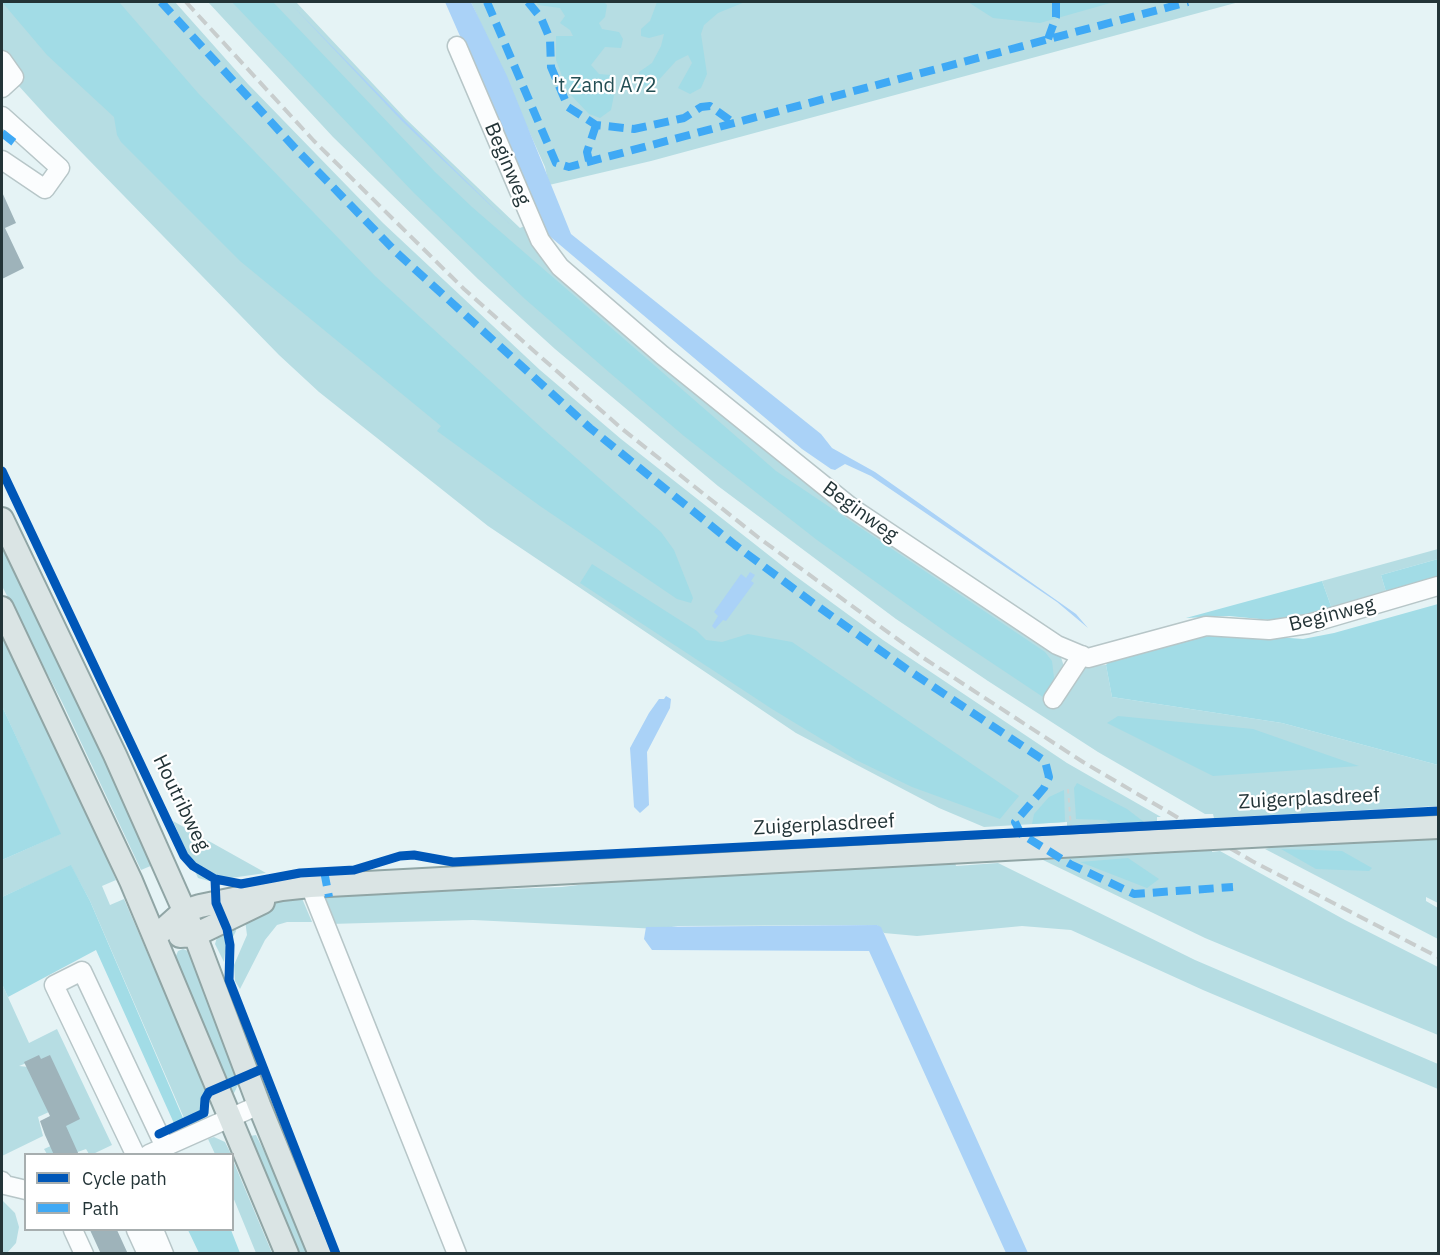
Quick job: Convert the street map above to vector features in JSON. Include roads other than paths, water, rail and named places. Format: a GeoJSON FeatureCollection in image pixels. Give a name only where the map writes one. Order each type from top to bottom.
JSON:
{"type":"FeatureCollection","features":[{"type":"Feature","properties":{"kind":"main road","name":"Houtribweg"},"geometry":{"type":"LineString","coordinates":[[2,519],[115,755],[195,935],[320,1254]]}},
{"type":"Feature","properties":{"kind":"main road"},"geometry":{"type":"LineString","coordinates":[[2,608],[74,758],[155,937],[287,1254]]}},
{"type":"Feature","properties":{"kind":"main road","name":"Zuigerplasdreef"},"geometry":{"type":"LineString","coordinates":[[155,937],[184,911],[282,889],[310,886],[936,853],[1093,837],[1155,841],[1438,826]]}},
{"type":"Feature","properties":{"kind":"main road","name":"Zuigerplasdreef"},"geometry":{"type":"LineString","coordinates":[[155,937],[195,935],[257,904],[310,886]]}},
{"type":"Feature","properties":{"kind":"street","name":"Beginweg"},"geometry":{"type":"LineString","coordinates":[[457,46],[540,240],[560,267],[662,355],[852,508],[1057,645],[1088,658],[1206,626],[1269,630],[1308,624],[1438,586]]}},
{"type":"Feature","properties":{"kind":"street"},"geometry":{"type":"LineString","coordinates":[[2,60],[14,77],[2,88]]}},
{"type":"Feature","properties":{"kind":"street"},"geometry":{"type":"LineString","coordinates":[[2,116],[60,168],[45,189],[2,160]]}},
{"type":"Feature","properties":{"kind":"street"},"geometry":{"type":"LineString","coordinates":[[1053,699],[1082,655]]}},
{"type":"Feature","properties":{"kind":"street"},"geometry":{"type":"LineString","coordinates":[[310,886],[457,1254]]}},
{"type":"Feature","properties":{"kind":"street"},"geometry":{"type":"LineString","coordinates":[[134,1153],[54,986],[82,971],[164,1147],[260,1105]]}},
{"type":"Feature","properties":{"kind":"street"},"geometry":{"type":"LineString","coordinates":[[2,1181],[5,1185],[24,1190]]}},
{"type":"Feature","properties":{"kind":"street"},"geometry":{"type":"LineString","coordinates":[[73,1231],[84,1254]]}},
{"type":"Feature","properties":{"kind":"street"},"geometry":{"type":"LineString","coordinates":[[136,1231],[147,1254]]}},
{"type":"Feature","properties":{"kind":"street"},"geometry":{"type":"LineString","coordinates":[[154,1231],[164,1254]]}},
{"type":"Feature","properties":{"kind":"railway"},"geometry":{"type":"LineString","coordinates":[[186,2],[314,141],[464,289],[621,428],[759,538],[922,657],[1083,762],[1252,861],[1438,957]]}},
{"type":"Feature","properties":{"kind":"park label","name":"'t Zand A72"},"geometry":{"type":"Point","coordinates":[605,86]}}]}
